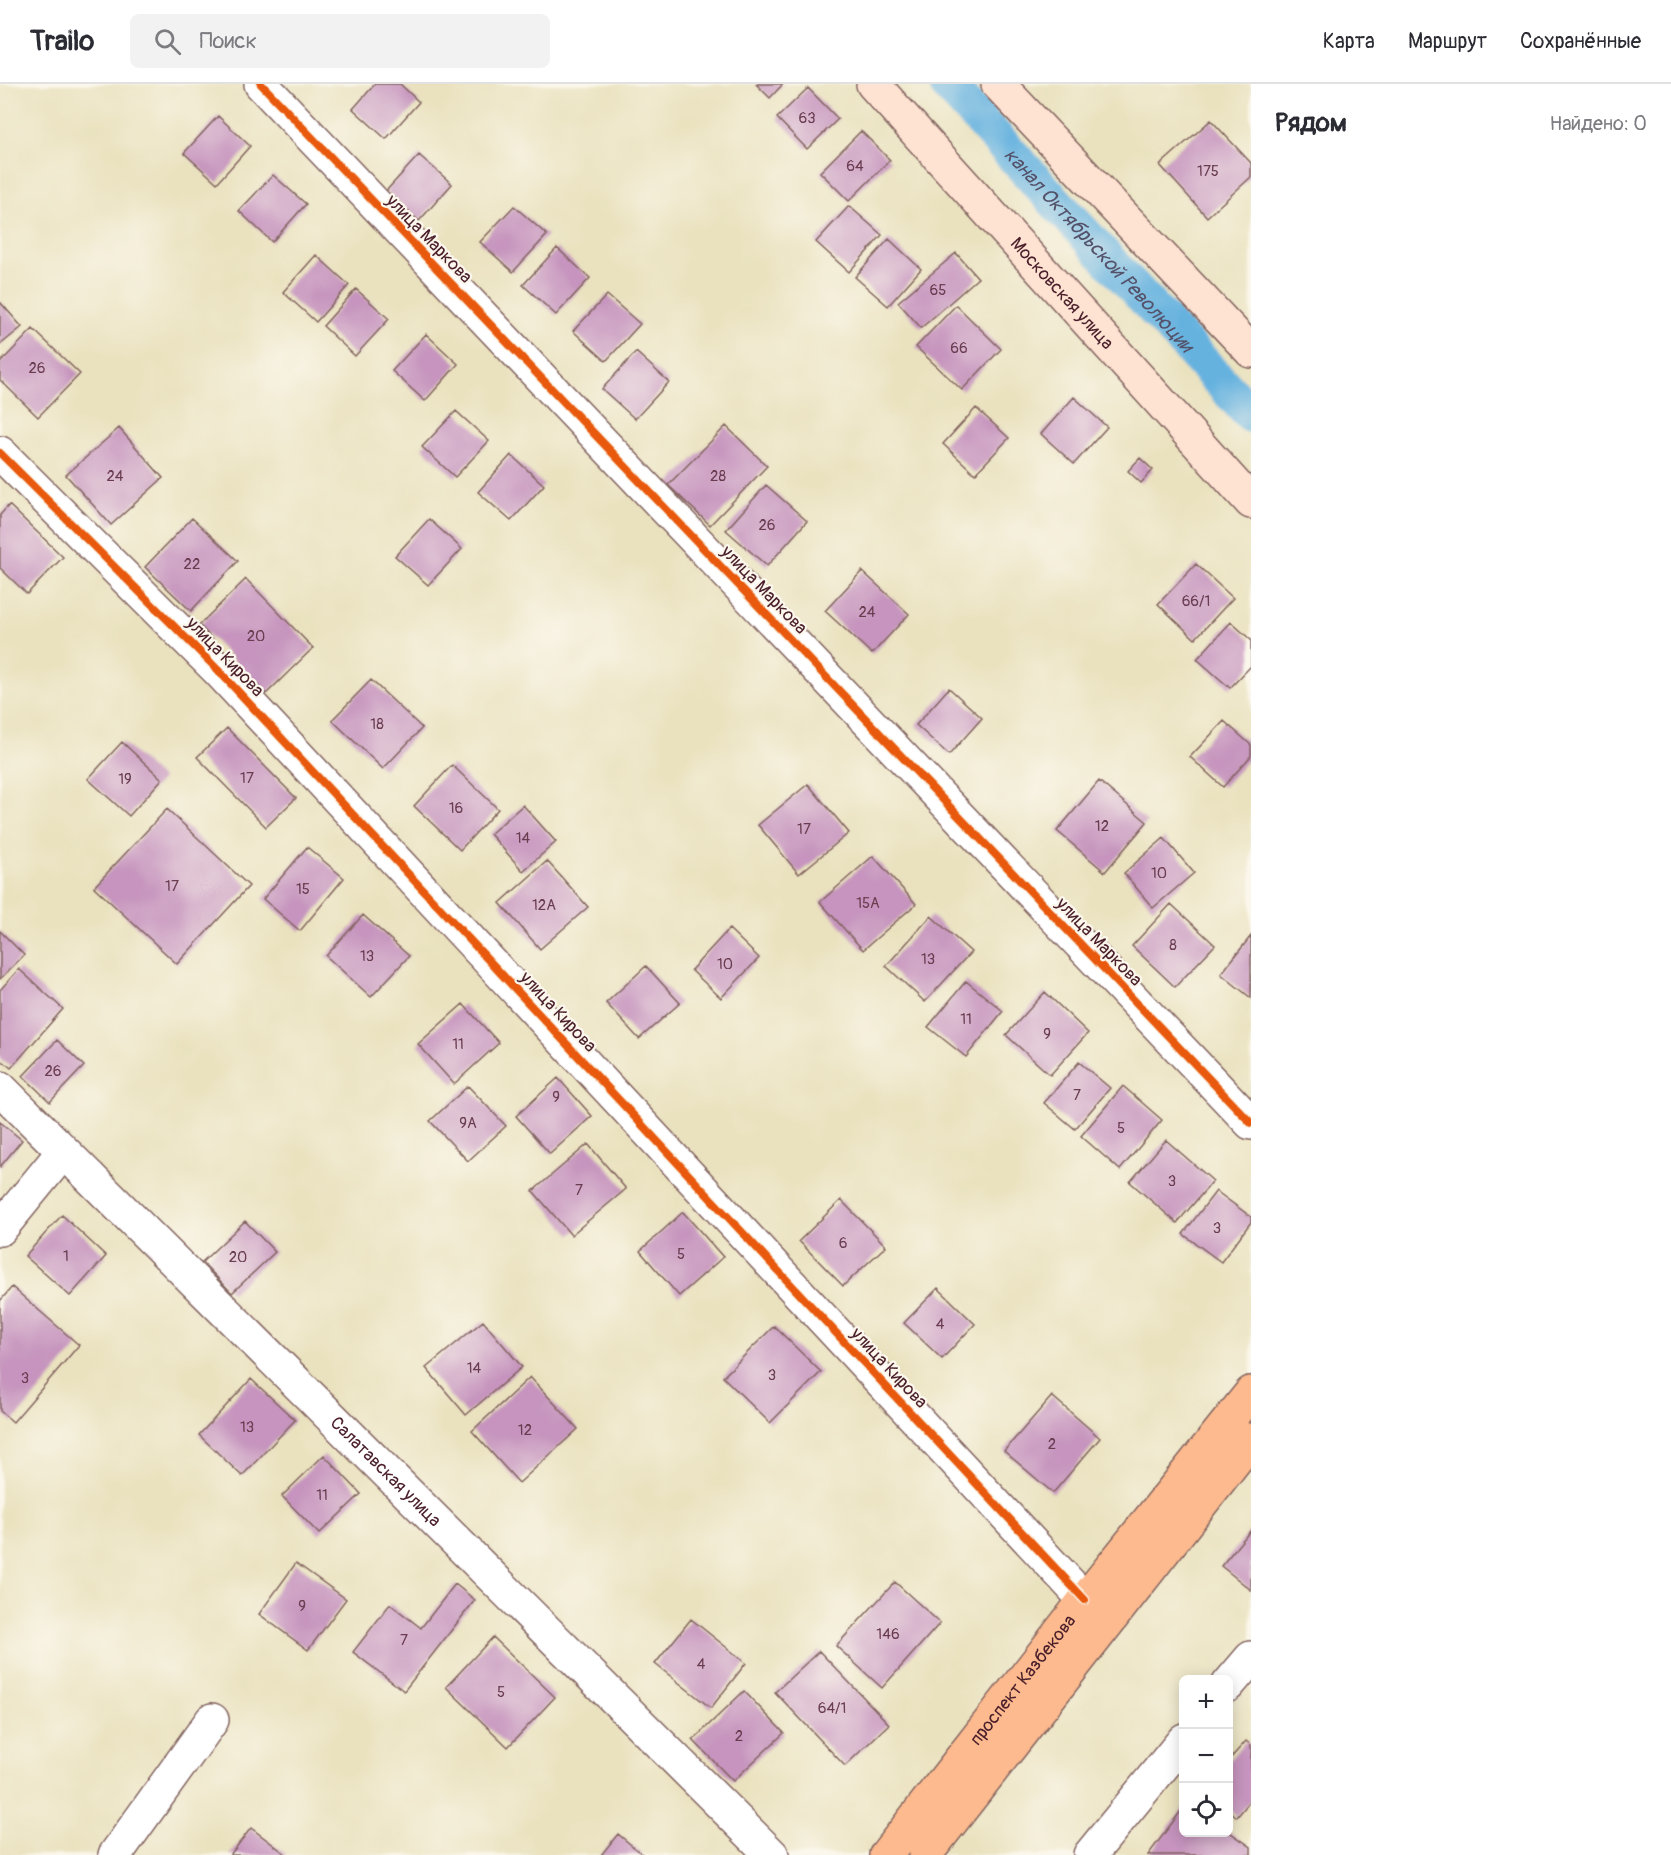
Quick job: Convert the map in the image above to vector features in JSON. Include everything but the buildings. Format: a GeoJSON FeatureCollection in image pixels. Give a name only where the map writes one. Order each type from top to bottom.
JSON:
{"type":"FeatureCollection","features":[{"type":"Feature","properties":{"kind":"highway","name":"проспект Казбекова"},"geometry":{"type":"LineString","coordinates":[[886,1855],[1084,1600],[1251,1394]]}},
{"type":"Feature","properties":{"kind":"highway","name":"проспект Казбекова"},"geometry":{"type":"LineString","coordinates":[[925,1855],[1251,1440]]}},
{"type":"Feature","properties":{"kind":"main road","name":"Московская улица"},"geometry":{"type":"LineString","coordinates":[[873,84],[1251,502]]}},
{"type":"Feature","properties":{"kind":"main road"},"geometry":{"type":"LineString","coordinates":[[998,84],[1251,351]]}},
{"type":"Feature","properties":{"kind":"street","name":"улица Маркова"},"geometry":{"type":"LineString","coordinates":[[261,84],[1248,1120]]}},
{"type":"Feature","properties":{"kind":"street","name":"улица Кирова"},"geometry":{"type":"LineString","coordinates":[[0,453],[218,670],[1084,1600]]}},
{"type":"Feature","properties":{"kind":"street","name":"Салатавская улица"},"geometry":{"type":"LineString","coordinates":[[0,1088],[772,1855]]}},
{"type":"Feature","properties":{"kind":"street"},"geometry":{"type":"LineString","coordinates":[[0,1229],[63,1152]]}},
{"type":"Feature","properties":{"kind":"street"},"geometry":{"type":"LineString","coordinates":[[1233,1679],[1251,1658]]}},
{"type":"Feature","properties":{"kind":"street"},"geometry":{"type":"LineString","coordinates":[[114,1855],[212,1720]]}},
{"type":"Feature","properties":{"kind":"street"},"geometry":{"type":"LineString","coordinates":[[1090,1855],[1179,1746]]}},
{"type":"Feature","properties":{"kind":"waterway","name":"канал Октябрьской Революции"},"geometry":{"type":"LineString","coordinates":[[947,84],[1251,415]]}},
{"type":"Feature","properties":{"kind":"cycle path"},"geometry":{"type":"LineString","coordinates":[[261,84],[1251,1123]]}},
{"type":"Feature","properties":{"kind":"cycle path"},"geometry":{"type":"LineString","coordinates":[[0,453],[218,670],[1085,1600]]}}]}
